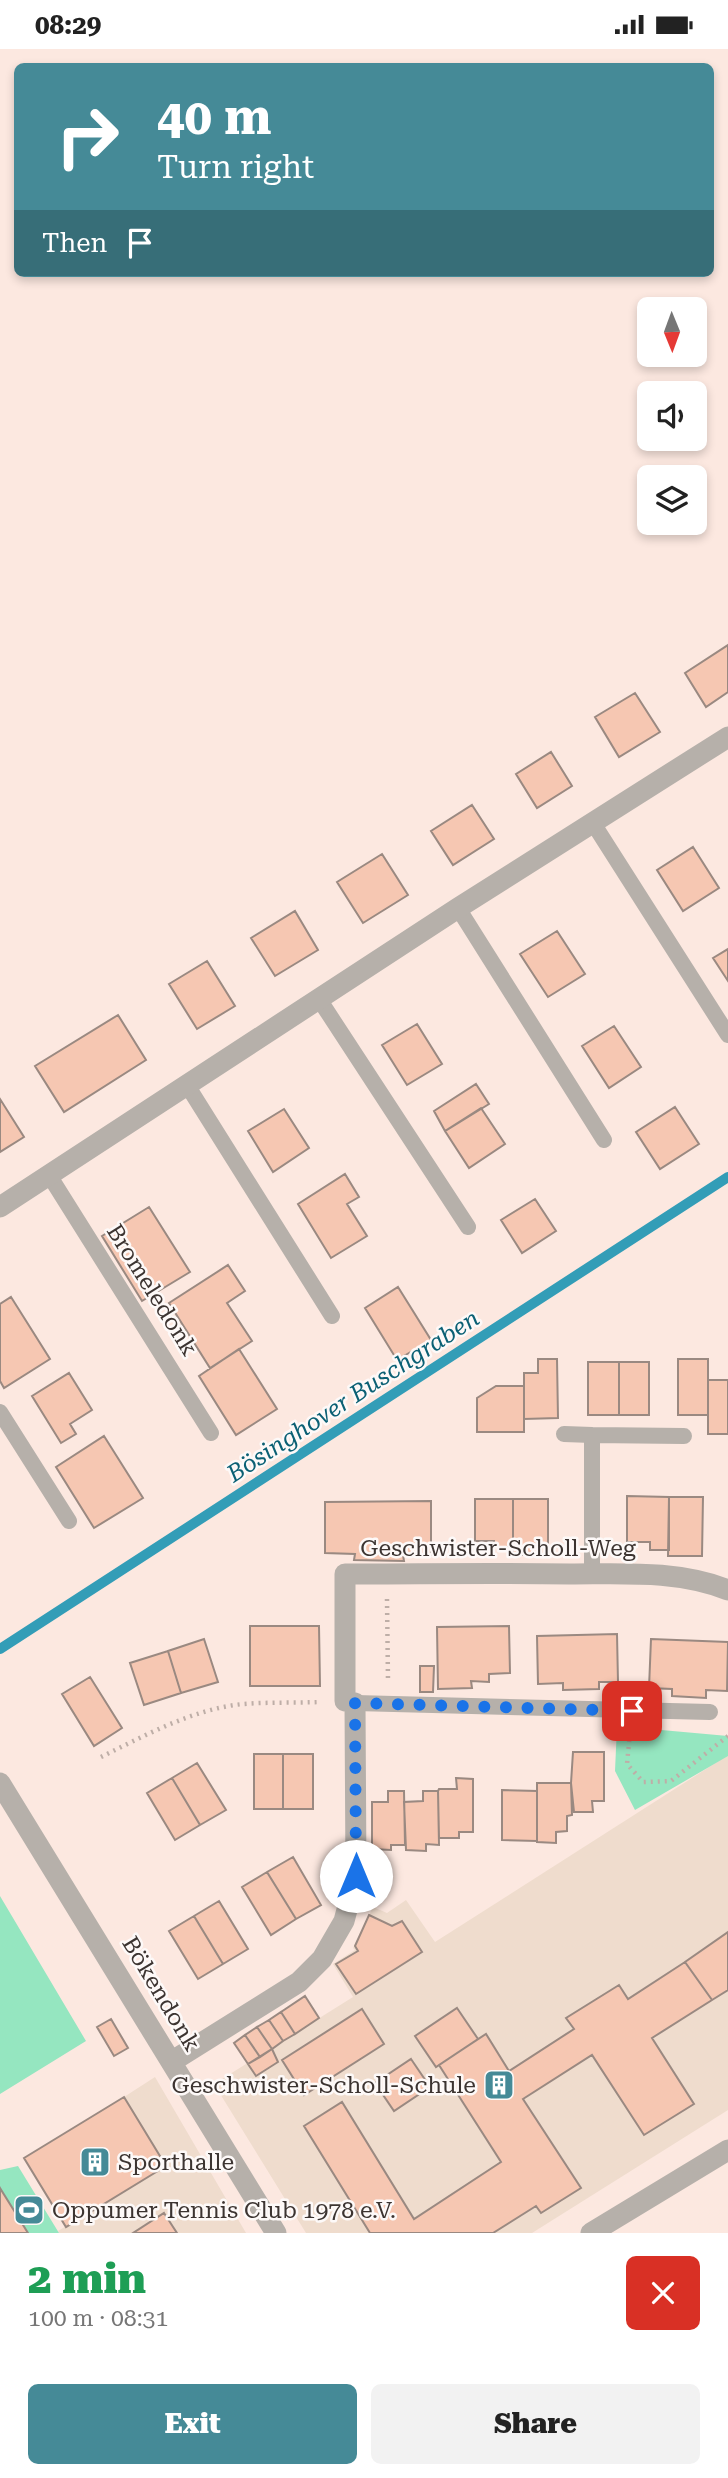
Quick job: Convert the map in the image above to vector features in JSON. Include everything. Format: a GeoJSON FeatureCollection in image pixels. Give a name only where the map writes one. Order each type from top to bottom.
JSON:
{"type":"FeatureCollection","features":[{"type":"Feature","properties":{"kind":"street"},"geometry":{"type":"LineString","coordinates":[[0,1207],[458,908],[728,737]]}},
{"type":"Feature","properties":{"kind":"street","name":"Geschwister-Scholl-Weg"},"geometry":{"type":"LineString","coordinates":[[171,2061],[299,1982],[322,1959],[344,1921],[356,1876],[345,1574],[671,1576],[713,1584],[728,1590]]}},
{"type":"Feature","properties":{"kind":"street","name":"Bökendonk"},"geometry":{"type":"LineString","coordinates":[[0,1783],[275,2233]]}},
{"type":"Feature","properties":{"kind":"street"},"geometry":{"type":"LineString","coordinates":[[591,2233],[728,2150]]}},
{"type":"Feature","properties":{"kind":"lane"},"geometry":{"type":"LineString","coordinates":[[593,823],[728,1035]]}},
{"type":"Feature","properties":{"kind":"lane"},"geometry":{"type":"LineString","coordinates":[[458,908],[604,1140]]}},
{"type":"Feature","properties":{"kind":"lane"},"geometry":{"type":"LineString","coordinates":[[319,999],[468,1227]]}},
{"type":"Feature","properties":{"kind":"lane"},"geometry":{"type":"LineString","coordinates":[[187,1085],[332,1316]]}},
{"type":"Feature","properties":{"kind":"lane","name":"Bromeledonk"},"geometry":{"type":"LineString","coordinates":[[49,1175],[211,1433]]}},
{"type":"Feature","properties":{"kind":"lane"},"geometry":{"type":"LineString","coordinates":[[0,1412],[69,1521]]}},
{"type":"Feature","properties":{"kind":"lane"},"geometry":{"type":"LineString","coordinates":[[564,1434],[684,1436]]}},
{"type":"Feature","properties":{"kind":"lane"},"geometry":{"type":"LineString","coordinates":[[592,1435],[592,1574]]}},
{"type":"Feature","properties":{"kind":"lane"},"geometry":{"type":"LineString","coordinates":[[350,1702],[710,1712]]}},
{"type":"Feature","properties":{"kind":"path"},"geometry":{"type":"LineString","coordinates":[[387,1574],[389,1703]]}},
{"type":"Feature","properties":{"kind":"path"},"geometry":{"type":"LineString","coordinates":[[101,1757],[152,1731],[199,1713],[242,1704],[350,1702]]}},
{"type":"Feature","properties":{"kind":"path"},"geometry":{"type":"LineString","coordinates":[[632,1711],[627,1765],[643,1783],[671,1781],[728,1736]]}},
{"type":"Feature","properties":{"kind":"shaded area"},"geometry":{"type":"Polygon","coordinates":[[[728,1755],[728,2110],[532,2233],[306,2233],[214,2084],[353,1997],[333,1964],[355,1950],[353,1948],[373,1907],[387,1913],[406,1900],[435,1942],[728,1755]]]}},
{"type":"Feature","properties":{"kind":"shaded area"},"geometry":{"type":"Polygon","coordinates":[[[155,2077],[246,2233],[59,2233],[58,2231],[166,2166],[124,2097],[155,2077]]]}},
{"type":"Feature","properties":{"kind":"green space"},"geometry":{"type":"Polygon","coordinates":[[[617,1726],[728,1736],[728,1756],[635,1810],[615,1771],[617,1726]]]}},
{"type":"Feature","properties":{"kind":"green space"},"geometry":{"type":"Polygon","coordinates":[[[0,1896],[86,2041],[0,2094],[0,1896]]]}},
{"type":"Feature","properties":{"kind":"green space","name":"Oppumer Tennis Club 1978 e.V."},"geometry":{"type":"Polygon","coordinates":[[[18,2166],[59,2233],[28,2233],[0,2188],[0,2170],[18,2166]]]}},
{"type":"Feature","properties":{"kind":"building"},"geometry":{"type":"Polygon","coordinates":[[[728,645],[728,692],[706,707],[685,673],[728,645]]]}},
{"type":"Feature","properties":{"kind":"building"},"geometry":{"type":"Polygon","coordinates":[[[635,693],[660,732],[619,757],[595,717],[635,693]]]}},
{"type":"Feature","properties":{"kind":"building"},"geometry":{"type":"Polygon","coordinates":[[[551,752],[572,786],[537,808],[516,774],[551,752]]]}},
{"type":"Feature","properties":{"kind":"building"},"geometry":{"type":"Polygon","coordinates":[[[472,805],[494,839],[453,865],[431,831],[472,805]]]}},
{"type":"Feature","properties":{"kind":"building"},"geometry":{"type":"Polygon","coordinates":[[[693,847],[719,888],[683,911],[657,870],[693,847]]]}},
{"type":"Feature","properties":{"kind":"building"},"geometry":{"type":"Polygon","coordinates":[[[382,854],[408,895],[363,923],[337,882],[382,854]]]}},
{"type":"Feature","properties":{"kind":"building"},"geometry":{"type":"Polygon","coordinates":[[[295,911],[318,950],[275,976],[251,938],[295,911]]]}},
{"type":"Feature","properties":{"kind":"building"},"geometry":{"type":"Polygon","coordinates":[[[557,931],[585,974],[548,997],[520,954],[557,931]]]}},
{"type":"Feature","properties":{"kind":"building"},"geometry":{"type":"Polygon","coordinates":[[[728,949],[728,981],[713,958],[728,949]]]}},
{"type":"Feature","properties":{"kind":"building"},"geometry":{"type":"Polygon","coordinates":[[[207,961],[235,1006],[197,1029],[169,984],[207,961]]]}},
{"type":"Feature","properties":{"kind":"building"},"geometry":{"type":"Polygon","coordinates":[[[118,1015],[146,1060],[64,1112],[35,1066],[118,1015]]]}},
{"type":"Feature","properties":{"kind":"building"},"geometry":{"type":"Polygon","coordinates":[[[417,1024],[442,1064],[407,1085],[382,1045],[417,1024]]]}},
{"type":"Feature","properties":{"kind":"building"},"geometry":{"type":"Polygon","coordinates":[[[614,1026],[641,1067],[609,1088],[582,1046],[614,1026]]]}},
{"type":"Feature","properties":{"kind":"building"},"geometry":{"type":"Polygon","coordinates":[[[476,1084],[489,1104],[445,1131],[434,1111],[476,1084]]]}},
{"type":"Feature","properties":{"kind":"building"},"geometry":{"type":"Polygon","coordinates":[[[0,1099],[24,1137],[0,1152],[0,1099]]]}},
{"type":"Feature","properties":{"kind":"building"},"geometry":{"type":"Polygon","coordinates":[[[675,1107],[699,1144],[660,1169],[636,1132],[675,1107]]]}},
{"type":"Feature","properties":{"kind":"building"},"geometry":{"type":"Polygon","coordinates":[[[481,1108],[505,1144],[469,1168],[445,1131],[481,1108]]]}},
{"type":"Feature","properties":{"kind":"building"},"geometry":{"type":"Polygon","coordinates":[[[284,1109],[309,1148],[273,1172],[248,1131],[284,1109]]]}},
{"type":"Feature","properties":{"kind":"building"},"geometry":{"type":"Polygon","coordinates":[[[345,1174],[359,1197],[347,1204],[367,1236],[331,1258],[298,1204],[345,1174]]]}},
{"type":"Feature","properties":{"kind":"building"},"geometry":{"type":"Polygon","coordinates":[[[535,1199],[556,1231],[522,1253],[501,1220],[535,1199]]]}},
{"type":"Feature","properties":{"kind":"building"},"geometry":{"type":"Polygon","coordinates":[[[149,1207],[190,1272],[142,1301],[102,1236],[149,1207]]]}},
{"type":"Feature","properties":{"kind":"building"},"geometry":{"type":"Polygon","coordinates":[[[228,1265],[245,1291],[227,1303],[252,1341],[210,1368],[169,1303],[228,1265]]]}},
{"type":"Feature","properties":{"kind":"building"},"geometry":{"type":"Polygon","coordinates":[[[398,1287],[431,1340],[397,1360],[365,1308],[398,1287]]]}},
{"type":"Feature","properties":{"kind":"building"},"geometry":{"type":"Polygon","coordinates":[[[11,1297],[50,1359],[4,1388],[0,1381],[0,1304],[11,1297]]]}},
{"type":"Feature","properties":{"kind":"building"},"geometry":{"type":"Polygon","coordinates":[[[239,1349],[277,1409],[236,1435],[199,1376],[239,1349]]]}},
{"type":"Feature","properties":{"kind":"building"},"geometry":{"type":"Polygon","coordinates":[[[538,1359],[557,1359],[558,1418],[524,1419],[524,1373],[538,1373],[538,1359]]]}},
{"type":"Feature","properties":{"kind":"building"},"geometry":{"type":"Polygon","coordinates":[[[678,1359],[708,1359],[708,1415],[678,1415],[678,1359]]]}},
{"type":"Feature","properties":{"kind":"building"},"geometry":{"type":"Polygon","coordinates":[[[588,1362],[619,1362],[619,1415],[588,1415],[588,1362]]]}},
{"type":"Feature","properties":{"kind":"building"},"geometry":{"type":"Polygon","coordinates":[[[619,1362],[649,1362],[649,1415],[619,1415],[619,1362]]]}},
{"type":"Feature","properties":{"kind":"building"},"geometry":{"type":"Polygon","coordinates":[[[69,1373],[92,1410],[70,1424],[76,1434],[61,1443],[32,1396],[69,1373]]]}},
{"type":"Feature","properties":{"kind":"building"},"geometry":{"type":"Polygon","coordinates":[[[708,1380],[728,1380],[728,1434],[708,1434],[708,1380]]]}},
{"type":"Feature","properties":{"kind":"building"},"geometry":{"type":"Polygon","coordinates":[[[496,1386],[524,1386],[524,1432],[477,1432],[477,1398],[496,1386]]]}},
{"type":"Feature","properties":{"kind":"building"},"geometry":{"type":"Polygon","coordinates":[[[104,1436],[143,1498],[94,1528],[56,1467],[104,1436]]]}},
{"type":"Feature","properties":{"kind":"building"},"geometry":{"type":"Polygon","coordinates":[[[627,1496],[669,1497],[669,1550],[650,1550],[650,1542],[627,1542],[627,1496]]]}},
{"type":"Feature","properties":{"kind":"building"},"geometry":{"type":"Polygon","coordinates":[[[669,1497],[703,1497],[702,1556],[668,1556],[669,1497]]]}},
{"type":"Feature","properties":{"kind":"building"},"geometry":{"type":"Polygon","coordinates":[[[475,1499],[513,1499],[513,1547],[494,1547],[494,1541],[475,1541],[475,1499]]]}},
{"type":"Feature","properties":{"kind":"building"},"geometry":{"type":"Polygon","coordinates":[[[513,1499],[548,1499],[548,1555],[513,1555],[513,1499]]]}},
{"type":"Feature","properties":{"kind":"building"},"geometry":{"type":"Polygon","coordinates":[[[431,1501],[431,1555],[403,1555],[404,1561],[354,1560],[355,1554],[325,1553],[325,1502],[431,1501]]]}},
{"type":"Feature","properties":{"kind":"building"},"geometry":{"type":"Polygon","coordinates":[[[250,1626],[319,1626],[320,1686],[250,1686],[250,1626]]]}},
{"type":"Feature","properties":{"kind":"building"},"geometry":{"type":"Polygon","coordinates":[[[509,1626],[510,1673],[489,1674],[489,1682],[471,1681],[472,1688],[438,1689],[437,1627],[509,1626]]]}},
{"type":"Feature","properties":{"kind":"building"},"geometry":{"type":"Polygon","coordinates":[[[617,1634],[618,1682],[599,1682],[599,1689],[563,1690],[563,1683],[538,1684],[537,1636],[617,1634]]]}},
{"type":"Feature","properties":{"kind":"building"},"geometry":{"type":"Polygon","coordinates":[[[204,1639],[218,1682],[181,1693],[168,1651],[204,1639]]]}},
{"type":"Feature","properties":{"kind":"building"},"geometry":{"type":"Polygon","coordinates":[[[651,1639],[728,1642],[727,1691],[706,1690],[706,1698],[672,1696],[672,1689],[649,1688],[651,1639]]]}},
{"type":"Feature","properties":{"kind":"building"},"geometry":{"type":"Polygon","coordinates":[[[168,1651],[181,1693],[144,1705],[130,1663],[168,1651]]]}},
{"type":"Feature","properties":{"kind":"building"},"geometry":{"type":"Polygon","coordinates":[[[420,1666],[434,1666],[433,1692],[420,1692],[420,1666]]]}},
{"type":"Feature","properties":{"kind":"building"},"geometry":{"type":"Polygon","coordinates":[[[90,1677],[122,1728],[94,1746],[62,1694],[90,1677]]]}},
{"type":"Feature","properties":{"kind":"building"},"geometry":{"type":"Polygon","coordinates":[[[573,1752],[604,1752],[604,1801],[592,1801],[593,1812],[574,1812],[571,1783],[573,1752]]]}},
{"type":"Feature","properties":{"kind":"building"},"geometry":{"type":"Polygon","coordinates":[[[254,1754],[283,1754],[283,1809],[254,1809],[254,1754]]]}},
{"type":"Feature","properties":{"kind":"building"},"geometry":{"type":"Polygon","coordinates":[[[283,1754],[313,1754],[313,1809],[283,1809],[283,1754]]]}},
{"type":"Feature","properties":{"kind":"building"},"geometry":{"type":"Polygon","coordinates":[[[197,1763],[226,1810],[200,1825],[172,1778],[197,1763]]]}},
{"type":"Feature","properties":{"kind":"building"},"geometry":{"type":"Polygon","coordinates":[[[172,1778],[200,1825],[175,1840],[147,1793],[172,1778]]]}},
{"type":"Feature","properties":{"kind":"building"},"geometry":{"type":"Polygon","coordinates":[[[456,1778],[473,1779],[473,1832],[459,1832],[459,1838],[439,1838],[438,1791],[457,1789],[456,1778]]]}},
{"type":"Feature","properties":{"kind":"building"},"geometry":{"type":"Polygon","coordinates":[[[537,1783],[571,1783],[572,1815],[567,1816],[567,1831],[556,1832],[556,1843],[537,1842],[537,1783]]]}},
{"type":"Feature","properties":{"kind":"building"},"geometry":{"type":"Polygon","coordinates":[[[502,1790],[537,1791],[537,1841],[502,1840],[502,1790]]]}},
{"type":"Feature","properties":{"kind":"building"},"geometry":{"type":"Polygon","coordinates":[[[388,1791],[404,1791],[405,1845],[391,1845],[391,1850],[372,1849],[372,1802],[388,1802],[388,1791]]]}},
{"type":"Feature","properties":{"kind":"building"},"geometry":{"type":"Polygon","coordinates":[[[423,1791],[438,1791],[439,1845],[426,1844],[426,1851],[406,1850],[404,1802],[423,1801],[423,1791]]]}},
{"type":"Feature","properties":{"kind":"building"},"geometry":{"type":"Polygon","coordinates":[[[293,1857],[321,1905],[296,1919],[267,1872],[293,1857]]]}},
{"type":"Feature","properties":{"kind":"building"},"geometry":{"type":"Polygon","coordinates":[[[267,1872],[296,1919],[271,1935],[242,1887],[267,1872]]]}},
{"type":"Feature","properties":{"kind":"building"},"geometry":{"type":"Polygon","coordinates":[[[219,1901],[248,1949],[223,1964],[194,1916],[219,1901]]]}},
{"type":"Feature","properties":{"kind":"building"},"geometry":{"type":"Polygon","coordinates":[[[369,1915],[392,1926],[402,1921],[422,1952],[356,1994],[336,1964],[358,1951],[355,1946],[369,1915]]]}},
{"type":"Feature","properties":{"kind":"building"},"geometry":{"type":"Polygon","coordinates":[[[194,1916],[223,1964],[198,1979],[169,1931],[194,1916]]]}},
{"type":"Feature","properties":{"kind":"building"},"geometry":{"type":"Polygon","coordinates":[[[728,1932],[728,1990],[712,2000],[685,1962],[728,1932]]]}},
{"type":"Feature","properties":{"kind":"building","name":"Geschwister-Scholl-Schule"},"geometry":{"type":"Polygon","coordinates":[[[685,1962],[712,2000],[652,2038],[694,2104],[644,2135],[592,2055],[523,2099],[581,2188],[541,2213],[536,2206],[493,2233],[370,2233],[304,2126],[342,2102],[414,2219],[501,2162],[439,2065],[486,2034],[509,2071],[574,2029],[566,2018],[619,1985],[628,1999],[685,1962]]]}},
{"type":"Feature","properties":{"kind":"building"},"geometry":{"type":"Polygon","coordinates":[[[305,1996],[319,2018],[295,2034],[281,2012],[305,1996]]]}},
{"type":"Feature","properties":{"kind":"building"},"geometry":{"type":"Polygon","coordinates":[[[457,2008],[478,2039],[436,2067],[415,2036],[457,2008]]]}},
{"type":"Feature","properties":{"kind":"building","name":"Geschwister-Scholl-Schule"},"geometry":{"type":"Polygon","coordinates":[[[362,2009],[384,2044],[304,2095],[282,2060],[362,2009]]]}},
{"type":"Feature","properties":{"kind":"building"},"geometry":{"type":"Polygon","coordinates":[[[281,2012],[295,2034],[283,2041],[269,2020],[281,2012]]]}},
{"type":"Feature","properties":{"kind":"building"},"geometry":{"type":"Polygon","coordinates":[[[111,2019],[128,2048],[114,2056],[97,2027],[111,2019]]]}},
{"type":"Feature","properties":{"kind":"building"},"geometry":{"type":"Polygon","coordinates":[[[269,2020],[283,2041],[272,2049],[257,2027],[269,2020]]]}},
{"type":"Feature","properties":{"kind":"building"},"geometry":{"type":"Polygon","coordinates":[[[257,2027],[272,2049],[260,2057],[245,2035],[257,2027]]]}},
{"type":"Feature","properties":{"kind":"building"},"geometry":{"type":"Polygon","coordinates":[[[245,2035],[260,2057],[248,2064],[234,2043],[245,2035]]]}},
{"type":"Feature","properties":{"kind":"building"},"geometry":{"type":"Polygon","coordinates":[[[272,2049],[278,2062],[256,2076],[248,2064],[272,2049]]]}},
{"type":"Feature","properties":{"kind":"building"},"geometry":{"type":"Polygon","coordinates":[[[411,2059],[430,2087],[394,2111],[375,2083],[411,2059]]]}},
{"type":"Feature","properties":{"kind":"building","name":"Sporthalle"},"geometry":{"type":"Polygon","coordinates":[[[124,2097],[166,2166],[66,2227],[24,2158],[124,2097]]]}},
{"type":"Feature","properties":{"kind":"building"},"geometry":{"type":"Polygon","coordinates":[[[0,2188],[28,2233],[0,2233],[0,2188]]]}},
{"type":"Feature","properties":{"kind":"building"},"geometry":{"type":"Polygon","coordinates":[[[164,2213],[177,2233],[133,2233],[164,2213]]]}},
{"type":"Feature","properties":{"kind":"waterway","name":"Bösinghover Buschgraben"},"geometry":{"type":"LineString","coordinates":[[0,1649],[728,1177]]}},
{"type":"Feature","properties":{"kind":"place","name":"Geschwister-Scholl-Schule"},"geometry":{"type":"Point","coordinates":[499,2085]}},
{"type":"Feature","properties":{"kind":"place","name":"Sporthalle"},"geometry":{"type":"Point","coordinates":[95,2162]}},
{"type":"Feature","properties":{"kind":"place","name":"Oppumer Tennis Club 1978 e.V."},"geometry":{"type":"Point","coordinates":[29,2210]}},
{"type":"Feature","properties":{"kind":"route"},"geometry":{"type":"LineString","coordinates":[[356,1876],[355,1703],[632,1711]]}}]}
